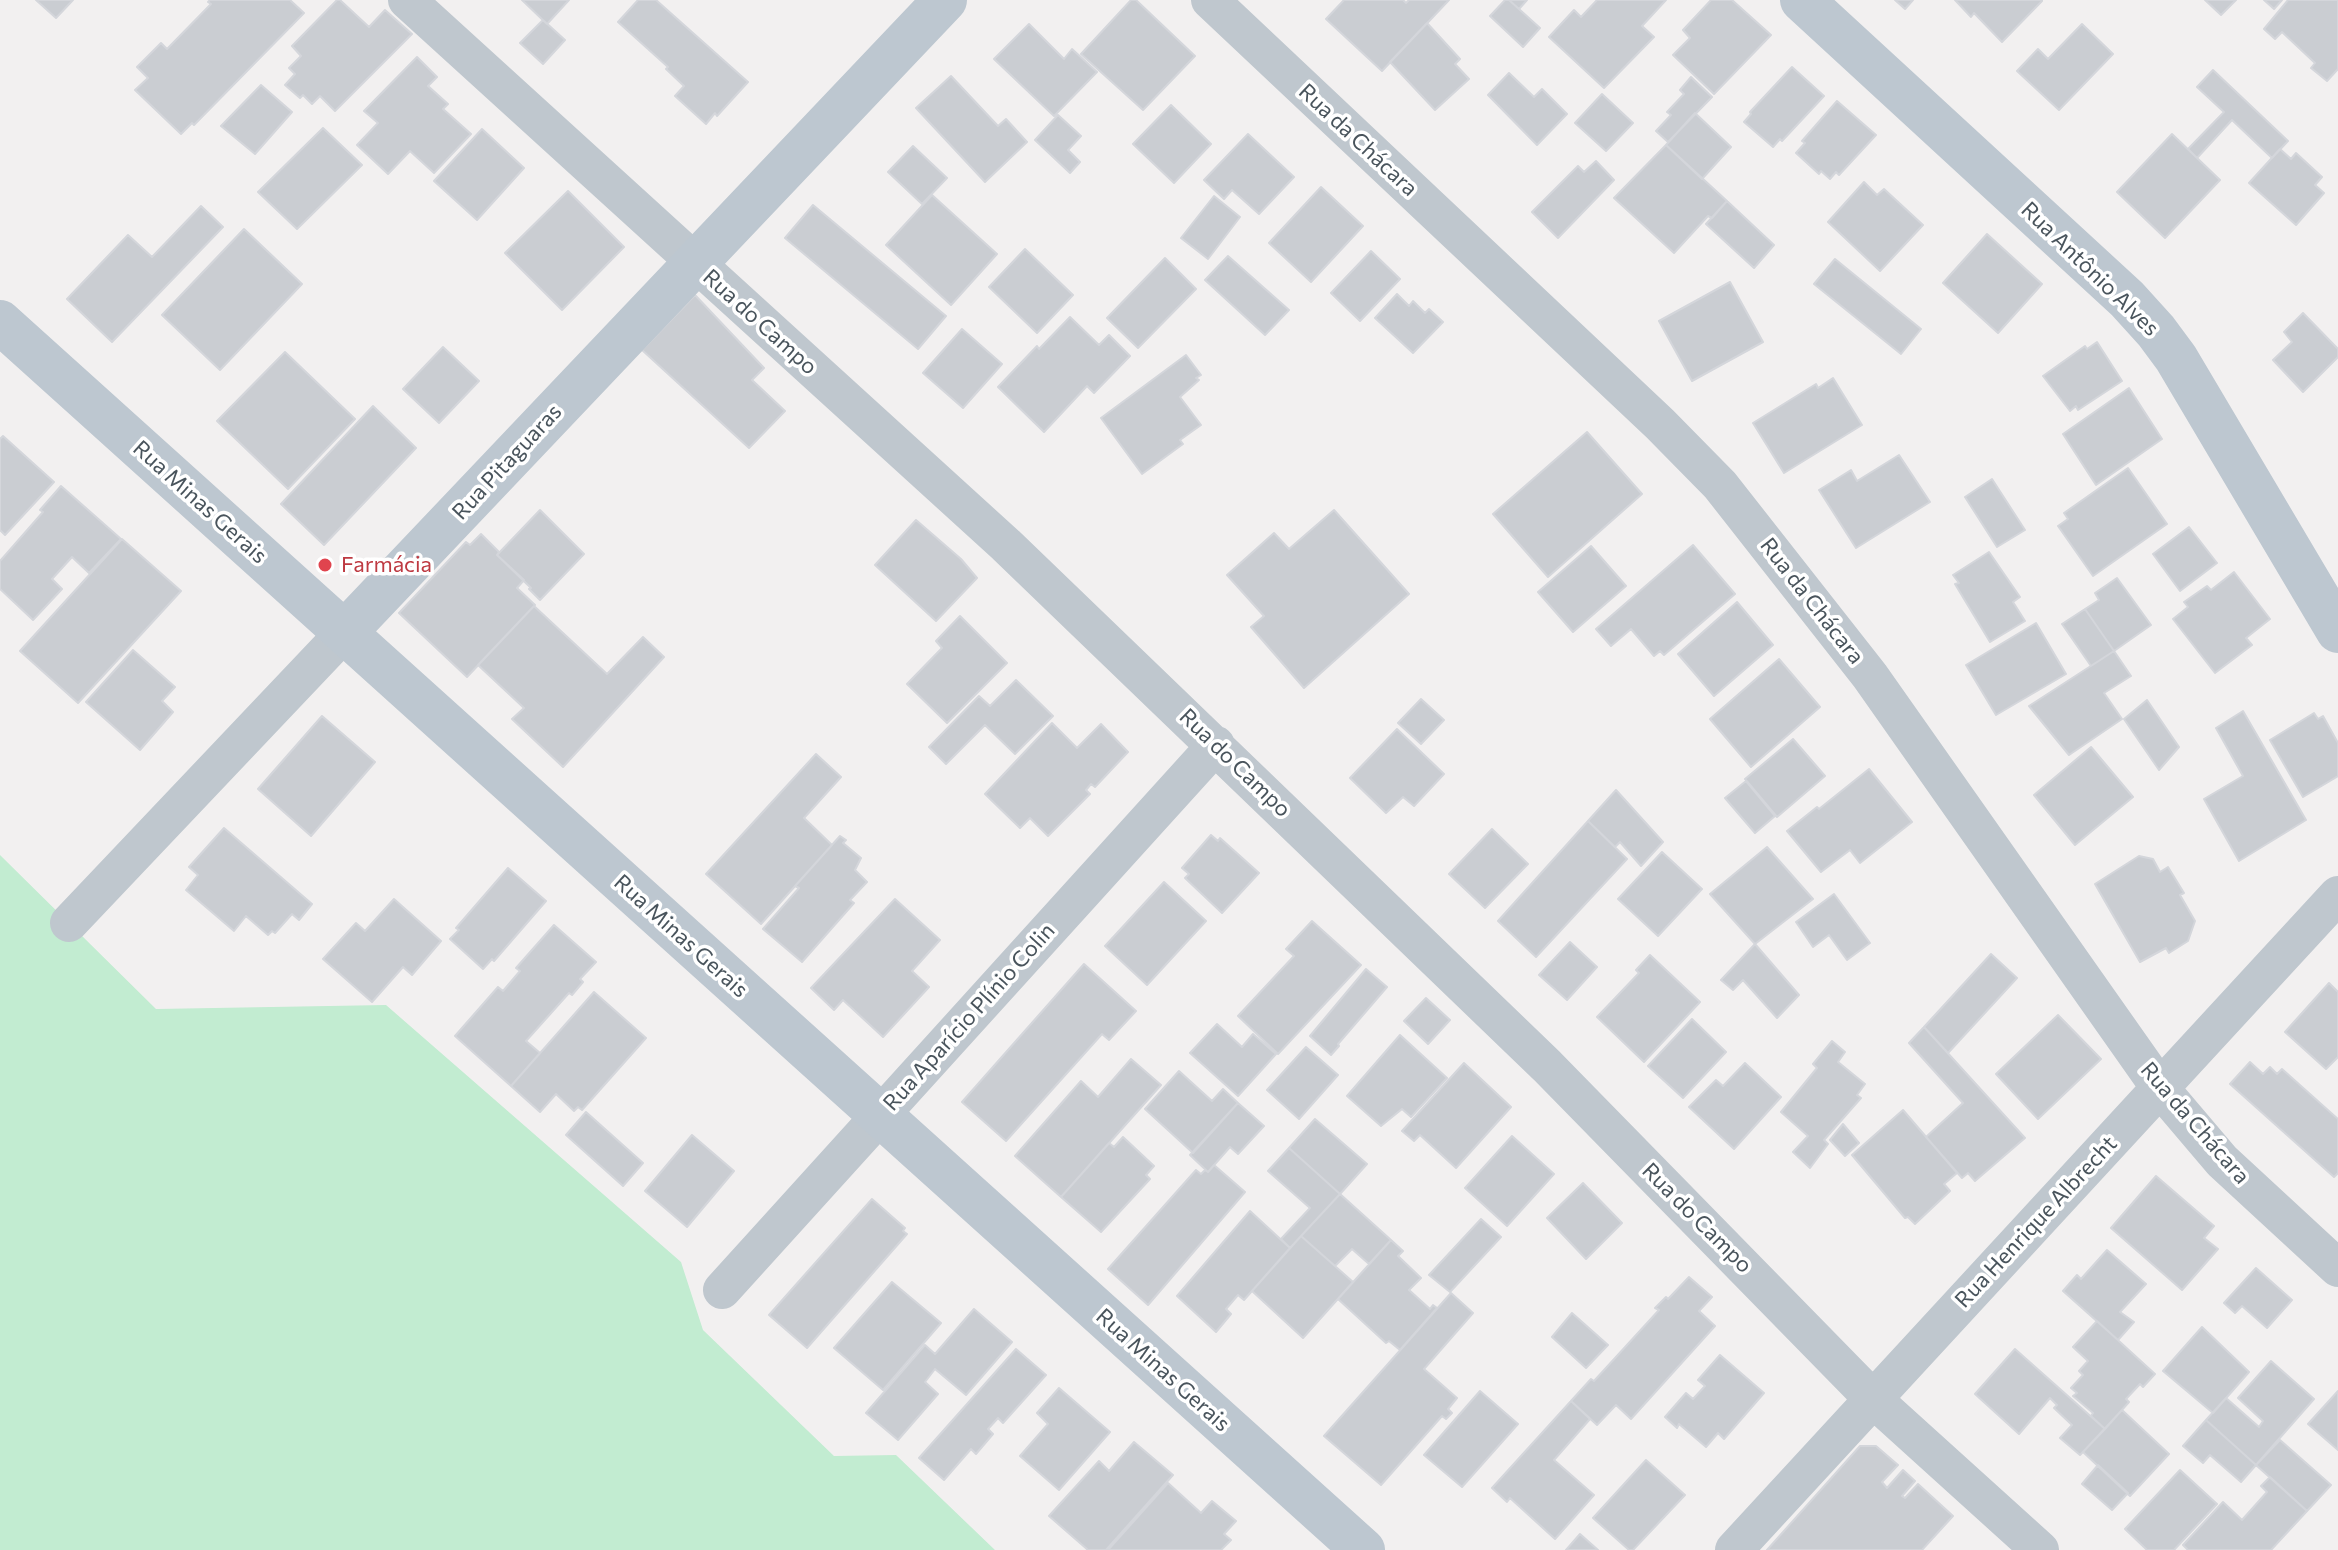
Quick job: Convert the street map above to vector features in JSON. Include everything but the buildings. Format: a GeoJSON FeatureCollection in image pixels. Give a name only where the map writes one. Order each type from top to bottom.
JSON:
{"type":"FeatureCollection","features":[{"type":"Feature","properties":{"kind":"main road","name":"Rua Pitaguaras"},"geometry":{"type":"LineString","coordinates":[[345,632],[945,0]]}},
{"type":"Feature","properties":{"kind":"main road","name":"Rua Antônio Alves"},"geometry":{"type":"LineString","coordinates":[[1802,0],[2127,299],[2156,331],[2176,358],[2338,631]]}},
{"type":"Feature","properties":{"kind":"main road","name":"Rua Minas Gerais"},"geometry":{"type":"LineString","coordinates":[[0,322],[1363,1550]]}},
{"type":"Feature","properties":{"kind":"street","name":"Rua do Campo"},"geometry":{"type":"LineString","coordinates":[[407,0],[1006,545],[1547,1066],[1873,1399],[2040,1550]]}},
{"type":"Feature","properties":{"kind":"street","name":"Rua da Chácara"},"geometry":{"type":"LineString","coordinates":[[1210,0],[1660,424],[1720,485],[1870,676],[2160,1088],[2222,1161],[2338,1268]]}},
{"type":"Feature","properties":{"kind":"street","name":"Rua Pitaguaras"},"geometry":{"type":"LineString","coordinates":[[69,923],[345,632]]}},
{"type":"Feature","properties":{"kind":"street","name":"Rua Aparício Plínio Colin"},"geometry":{"type":"LineString","coordinates":[[722,1290],[1216,745]]}},
{"type":"Feature","properties":{"kind":"street","name":"Rua Henrique Albrecht"},"geometry":{"type":"LineString","coordinates":[[1734,1550],[2338,895]]}},
{"type":"Feature","properties":{"kind":"green space"},"geometry":{"type":"Polygon","coordinates":[[[0,855],[156,1009],[386,1005],[681,1262],[703,1330],[834,1456],[896,1455],[995,1550],[0,1550],[0,855]]]}},
{"type":"Feature","properties":{"kind":"place","name":"Farmácia"},"geometry":{"type":"Point","coordinates":[325,565]}}]}
